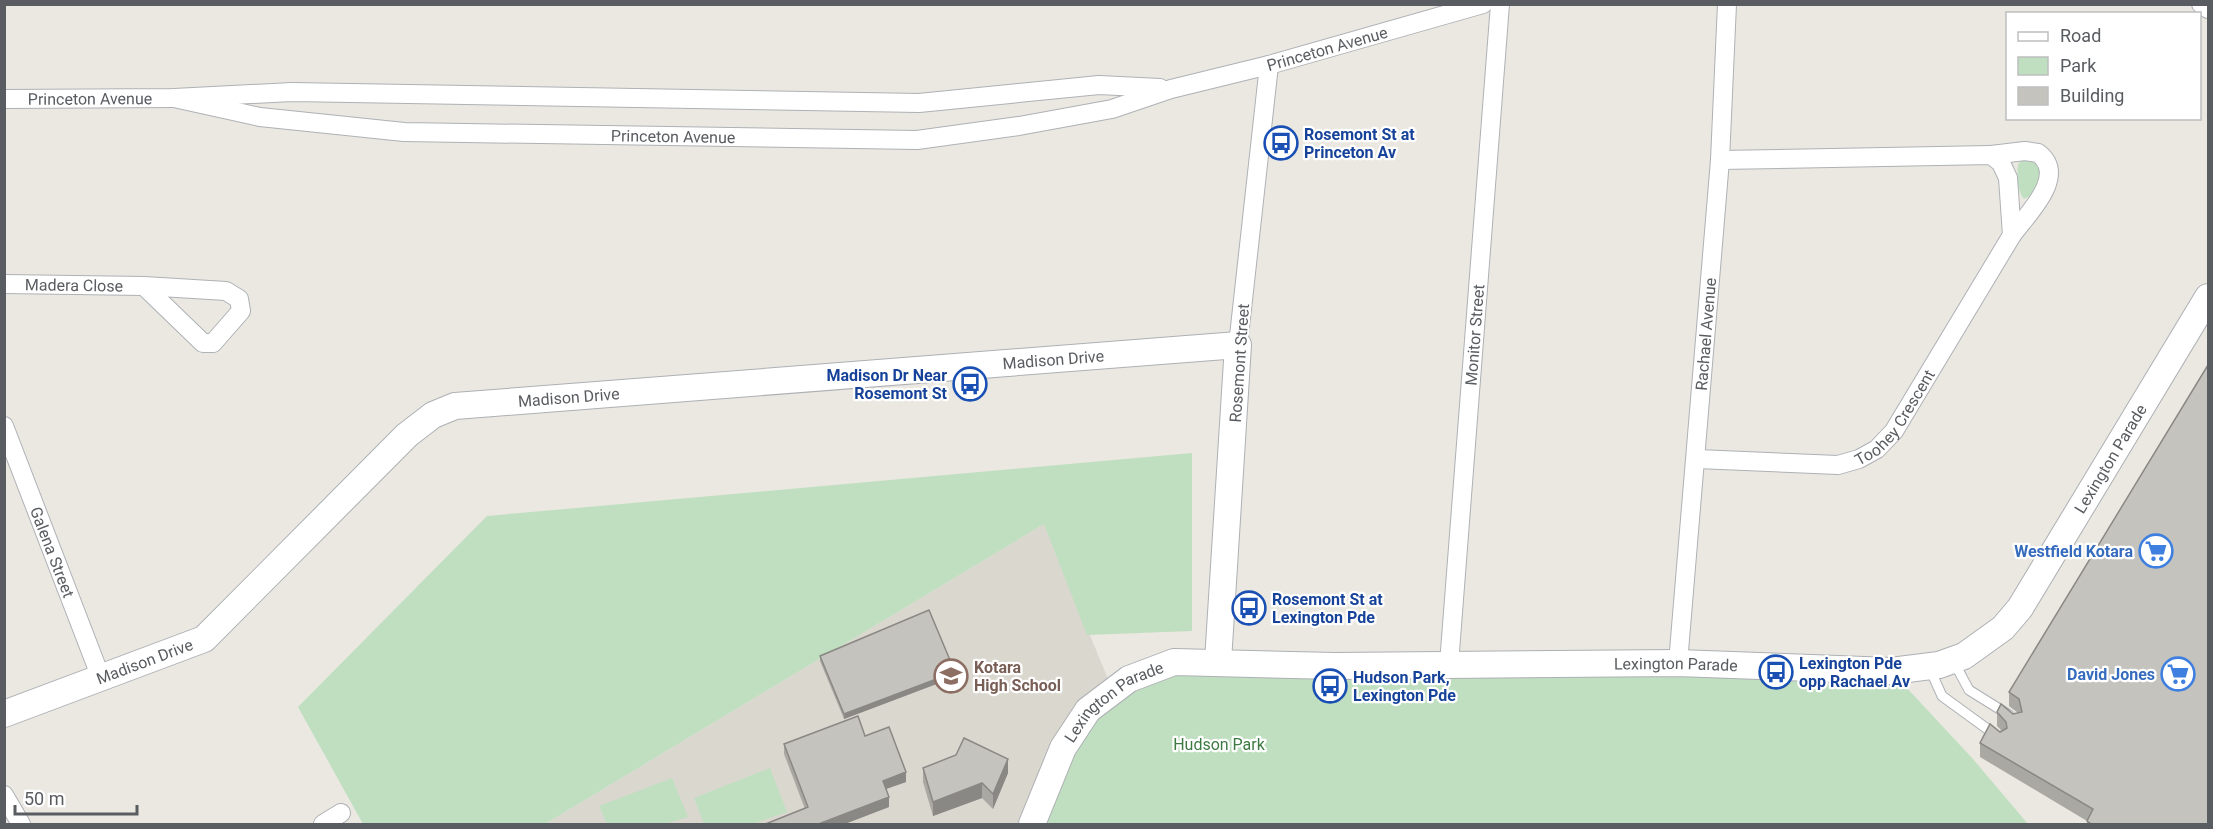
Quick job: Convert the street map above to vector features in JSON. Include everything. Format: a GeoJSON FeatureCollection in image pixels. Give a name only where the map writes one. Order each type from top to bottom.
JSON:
{"type":"FeatureCollection","features":[{"type":"Feature","properties":{"kind":"main road","name":"Lexington Parade"},"geometry":{"type":"LineString","coordinates":[[1032,825],[1064,748],[1088,710],[1129,679],[1174,662],[1218,661],[1335,666],[1678,663],[1891,671],[1953,660],[1986,643],[2020,608],[2208,297]]}},
{"type":"Feature","properties":{"kind":"main road","name":"Rosemont Street"},"geometry":{"type":"LineString","coordinates":[[1218,661],[1238,345]]}},
{"type":"Feature","properties":{"kind":"main road","name":"Madison Drive"},"geometry":{"type":"LineString","coordinates":[[4,714],[204,639],[407,435],[433,415],[455,406],[1238,345]]}},
{"type":"Feature","properties":{"kind":"street","name":"Princeton Avenue"},"geometry":{"type":"LineString","coordinates":[[174,98],[260,117],[404,132],[917,140],[1019,126],[1112,109],[1171,89],[1269,65],[1483,4]]}},
{"type":"Feature","properties":{"kind":"street","name":"Monitor Street"},"geometry":{"type":"LineString","coordinates":[[1449,664],[1500,4]]}},
{"type":"Feature","properties":{"kind":"street","name":"Rachael Avenue"},"geometry":{"type":"LineString","coordinates":[[1678,663],[1697,459],[1708,284],[1720,160],[1727,4]]}},
{"type":"Feature","properties":{"kind":"street"},"geometry":{"type":"LineString","coordinates":[[2201,4],[2208,9]]}},
{"type":"Feature","properties":{"kind":"street","name":"Rosemont Street"},"geometry":{"type":"LineString","coordinates":[[1238,345],[1269,65]]}},
{"type":"Feature","properties":{"kind":"street","name":"Princeton Avenue"},"geometry":{"type":"LineString","coordinates":[[4,99],[174,98],[292,92],[919,103],[1099,85],[1171,89]]}},
{"type":"Feature","properties":{"kind":"street","name":"Toohey Crescent"},"geometry":{"type":"LineString","coordinates":[[1697,459],[1839,465],[1859,459],[1877,449],[1894,431],[2012,235],[2046,187],[2051,176],[2050,167],[2038,153],[2025,151],[1991,155],[1720,160]]}},
{"type":"Feature","properties":{"kind":"street"},"geometry":{"type":"LineString","coordinates":[[1991,155],[2001,164],[2008,178],[2012,235]]}},
{"type":"Feature","properties":{"kind":"street","name":"Madera Close"},"geometry":{"type":"LineString","coordinates":[[4,284],[144,286],[226,291],[238,299],[242,311],[213,343],[203,344],[144,286]]}},
{"type":"Feature","properties":{"kind":"street","name":"Galena Street"},"geometry":{"type":"LineString","coordinates":[[4,426],[101,678]]}},
{"type":"Feature","properties":{"kind":"street"},"geometry":{"type":"LineString","coordinates":[[4,795],[21,825]]}},
{"type":"Feature","properties":{"kind":"street"},"geometry":{"type":"LineString","coordinates":[[323,825],[341,813]]}},
{"type":"Feature","properties":{"kind":"lane"},"geometry":{"type":"LineString","coordinates":[[1953,660],[1969,690],[2013,717],[2016,722]]}},
{"type":"Feature","properties":{"kind":"lane"},"geometry":{"type":"LineString","coordinates":[[1928,666],[1942,696],[1993,731],[2001,740]]}},
{"type":"Feature","properties":{"kind":"shaded area","name":"Kotara High School"},"geometry":{"type":"Polygon","coordinates":[[[1044,524],[1113,691],[1032,824],[545,824],[1044,524]]]}},
{"type":"Feature","properties":{"kind":"green space"},"geometry":{"type":"Polygon","coordinates":[[[2024,159],[2033,160],[2041,172],[2034,194],[2024,199],[2019,187],[2018,164],[2024,159]]]}},
{"type":"Feature","properties":{"kind":"green space"},"geometry":{"type":"Polygon","coordinates":[[[1192,453],[1192,631],[1087,635],[1044,524],[545,824],[363,824],[298,707],[487,516],[1192,453]]]}},
{"type":"Feature","properties":{"kind":"green space","name":"Hudson Park"},"geometry":{"type":"Polygon","coordinates":[[[1174,662],[1891,671],[1973,759],[2028,824],[1036,824],[1088,710],[1174,662]]]}},
{"type":"Feature","properties":{"kind":"green space"},"geometry":{"type":"Polygon","coordinates":[[[770,768],[787,812],[753,824],[704,824],[694,798],[770,768]]]}},
{"type":"Feature","properties":{"kind":"green space"},"geometry":{"type":"Polygon","coordinates":[[[672,778],[688,817],[665,824],[607,824],[599,806],[672,778]]]}},
{"type":"Feature","properties":{"kind":"building","name":"Westfield Kotara"},"geometry":{"type":"Polygon","coordinates":[[[2208,365],[2208,825],[2093,825],[2087,821],[2093,809],[1980,743],[1990,724],[2000,732],[2007,728],[2006,722],[1997,712],[2001,704],[2013,714],[2022,712],[2019,699],[2009,692],[2208,365]]]}},
{"type":"Feature","properties":{"kind":"building"},"geometry":{"type":"Polygon","coordinates":[[[929,610],[955,672],[844,714],[820,656],[929,610]]]}},
{"type":"Feature","properties":{"kind":"building"},"geometry":{"type":"Polygon","coordinates":[[[858,716],[865,736],[889,727],[906,772],[883,781],[889,797],[816,825],[763,825],[808,807],[784,744],[858,716]]]}},
{"type":"Feature","properties":{"kind":"building"},"geometry":{"type":"Polygon","coordinates":[[[964,738],[1008,759],[993,794],[982,783],[933,802],[923,768],[956,755],[964,738]]]}},
{"type":"Feature","properties":{"kind":"place","name":"Rosemont St at Princeton Av"},"geometry":{"type":"Point","coordinates":[1281,143]}},
{"type":"Feature","properties":{"kind":"place","name":"Madison Dr Near Rosemont St"},"geometry":{"type":"Point","coordinates":[970,384]}},
{"type":"Feature","properties":{"kind":"place","name":"Westfield Kotara"},"geometry":{"type":"Point","coordinates":[2156,551]}},
{"type":"Feature","properties":{"kind":"place","name":"Rosemont St at Lexington Pde"},"geometry":{"type":"Point","coordinates":[1249,608]}},
{"type":"Feature","properties":{"kind":"place","name":"Lexington Pde opp Rachael Av"},"geometry":{"type":"Point","coordinates":[1776,672]}},
{"type":"Feature","properties":{"kind":"place","name":"David Jones"},"geometry":{"type":"Point","coordinates":[2178,674]}},
{"type":"Feature","properties":{"kind":"place","name":"Kotara High School"},"geometry":{"type":"Point","coordinates":[951,676]}},
{"type":"Feature","properties":{"kind":"place","name":"Hudson Park, Lexington Pde"},"geometry":{"type":"Point","coordinates":[1330,686]}}]}
